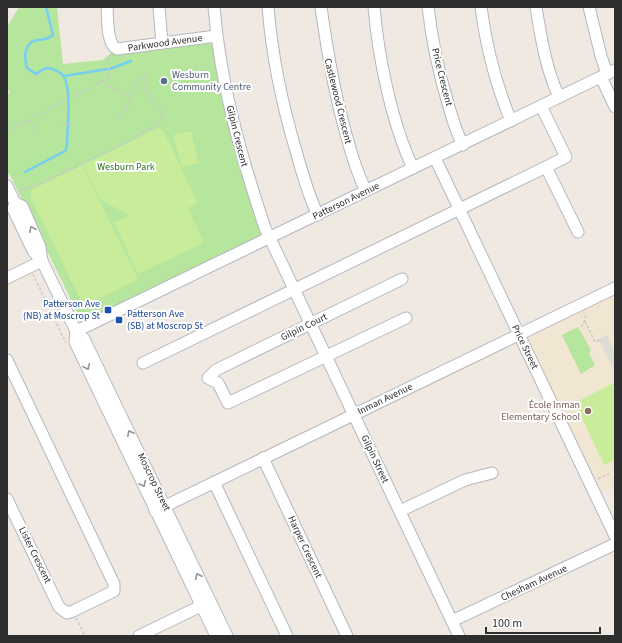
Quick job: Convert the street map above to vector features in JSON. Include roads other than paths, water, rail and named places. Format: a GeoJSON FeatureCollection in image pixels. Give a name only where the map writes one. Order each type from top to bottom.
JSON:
{"type":"FeatureCollection","features":[{"type":"Feature","properties":{"kind":"street","name":"Parkwood Avenue"},"geometry":{"type":"LineString","coordinates":[[108,7],[110,40],[113,51],[118,49],[216,36]]}},
{"type":"Feature","properties":{"kind":"street"},"geometry":{"type":"LineString","coordinates":[[159,7],[162,43]]}},
{"type":"Feature","properties":{"kind":"street","name":"Gilpin Crescent"},"geometry":{"type":"LineString","coordinates":[[214,7],[216,36],[230,113],[244,164],[270,238]]}},
{"type":"Feature","properties":{"kind":"street"},"geometry":{"type":"LineString","coordinates":[[268,7],[270,32],[288,124],[302,170],[318,214]]}},
{"type":"Feature","properties":{"kind":"street","name":"Castlewood Crescent"},"geometry":{"type":"LineString","coordinates":[[321,7],[327,55],[340,114],[366,191]]}},
{"type":"Feature","properties":{"kind":"street"},"geometry":{"type":"LineString","coordinates":[[374,7],[375,26],[392,106],[413,168]]}},
{"type":"Feature","properties":{"kind":"street","name":"Price Crescent"},"geometry":{"type":"LineString","coordinates":[[428,7],[430,27],[440,74],[457,134],[463,144]]}},
{"type":"Feature","properties":{"kind":"street"},"geometry":{"type":"LineString","coordinates":[[481,7],[492,62],[511,121]]}},
{"type":"Feature","properties":{"kind":"street"},"geometry":{"type":"LineString","coordinates":[[536,7],[548,65],[554,87],[559,97]]}},
{"type":"Feature","properties":{"kind":"street"},"geometry":{"type":"LineString","coordinates":[[589,7],[600,56],[608,74],[615,107]]}},
{"type":"Feature","properties":{"kind":"street","name":"Patterson Avenue"},"geometry":{"type":"LineString","coordinates":[[76,330],[89,326],[608,74]]}},
{"type":"Feature","properties":{"kind":"street"},"geometry":{"type":"LineString","coordinates":[[143,363],[460,210],[566,157],[541,106]]}},
{"type":"Feature","properties":{"kind":"street","name":"Price Street"},"geometry":{"type":"LineString","coordinates":[[435,158],[615,536]]}},
{"type":"Feature","properties":{"kind":"street"},"geometry":{"type":"LineString","coordinates":[[546,167],[578,232]]}},
{"type":"Feature","properties":{"kind":"street","name":"Moscrop Street"},"geometry":{"type":"LineString","coordinates":[[7,186],[15,203],[13,209],[33,251],[42,261],[76,330],[75,342],[160,508],[205,604],[216,636]]}},
{"type":"Feature","properties":{"kind":"street","name":"Gilpin Street"},"geometry":{"type":"LineString","coordinates":[[270,238],[459,636]]}},
{"type":"Feature","properties":{"kind":"street"},"geometry":{"type":"LineString","coordinates":[[7,278],[42,261]]}},
{"type":"Feature","properties":{"kind":"street","name":"Gilpin Court"},"geometry":{"type":"LineString","coordinates":[[326,357],[228,403],[218,383],[208,378],[216,370],[402,279]]}},
{"type":"Feature","properties":{"kind":"street","name":"Inman Avenue"},"geometry":{"type":"LineString","coordinates":[[160,508],[615,288]]}},
{"type":"Feature","properties":{"kind":"street"},"geometry":{"type":"LineString","coordinates":[[326,357],[406,318]]}},
{"type":"Feature","properties":{"kind":"street","name":"Lister Crescent"},"geometry":{"type":"LineString","coordinates":[[7,360],[114,584],[114,591],[67,613],[59,607],[7,499]]}},
{"type":"Feature","properties":{"kind":"street","name":"Harper Crescent"},"geometry":{"type":"LineString","coordinates":[[263,458],[346,636]]}},
{"type":"Feature","properties":{"kind":"street"},"geometry":{"type":"LineString","coordinates":[[400,511],[465,480],[492,473]]}},
{"type":"Feature","properties":{"kind":"street"},"geometry":{"type":"LineString","coordinates":[[214,482],[287,636]]}},
{"type":"Feature","properties":{"kind":"street","name":"Chesham Avenue"},"geometry":{"type":"LineString","coordinates":[[452,621],[615,544]]}},
{"type":"Feature","properties":{"kind":"street"},"geometry":{"type":"LineString","coordinates":[[139,636],[205,604]]}},
{"type":"Feature","properties":{"kind":"street","name":"Moscrop Street"},"geometry":{"type":"LineString","coordinates":[[205,604],[227,636]]}},
{"type":"Feature","properties":{"kind":"waterway"},"geometry":{"type":"LineString","coordinates":[[25,172],[65,151],[67,146],[68,91],[63,75],[49,68],[46,68],[36,74],[27,68],[25,54],[29,44],[53,35],[46,7]]}},
{"type":"Feature","properties":{"kind":"waterway"},"geometry":{"type":"LineString","coordinates":[[110,69],[131,61]]}},
{"type":"Feature","properties":{"kind":"waterway"},"geometry":{"type":"LineString","coordinates":[[64,76],[108,69]]}},
{"type":"Feature","properties":{"kind":"place","name":"Wesburn Community Centre"},"geometry":{"type":"Point","coordinates":[164,81]}},
{"type":"Feature","properties":{"kind":"place","name":"Patterson Ave (NB) at Moscrop St"},"geometry":{"type":"Point","coordinates":[108,310]}},
{"type":"Feature","properties":{"kind":"place","name":"Patterson Ave (SB) at Moscrop St"},"geometry":{"type":"Point","coordinates":[119,320]}},
{"type":"Feature","properties":{"kind":"place","name":"École Inman Elementary School"},"geometry":{"type":"Point","coordinates":[588,411]}},
{"type":"Feature","properties":{"kind":"park label","name":"Wesburn Park"},"geometry":{"type":"Point","coordinates":[126,167]}}]}
